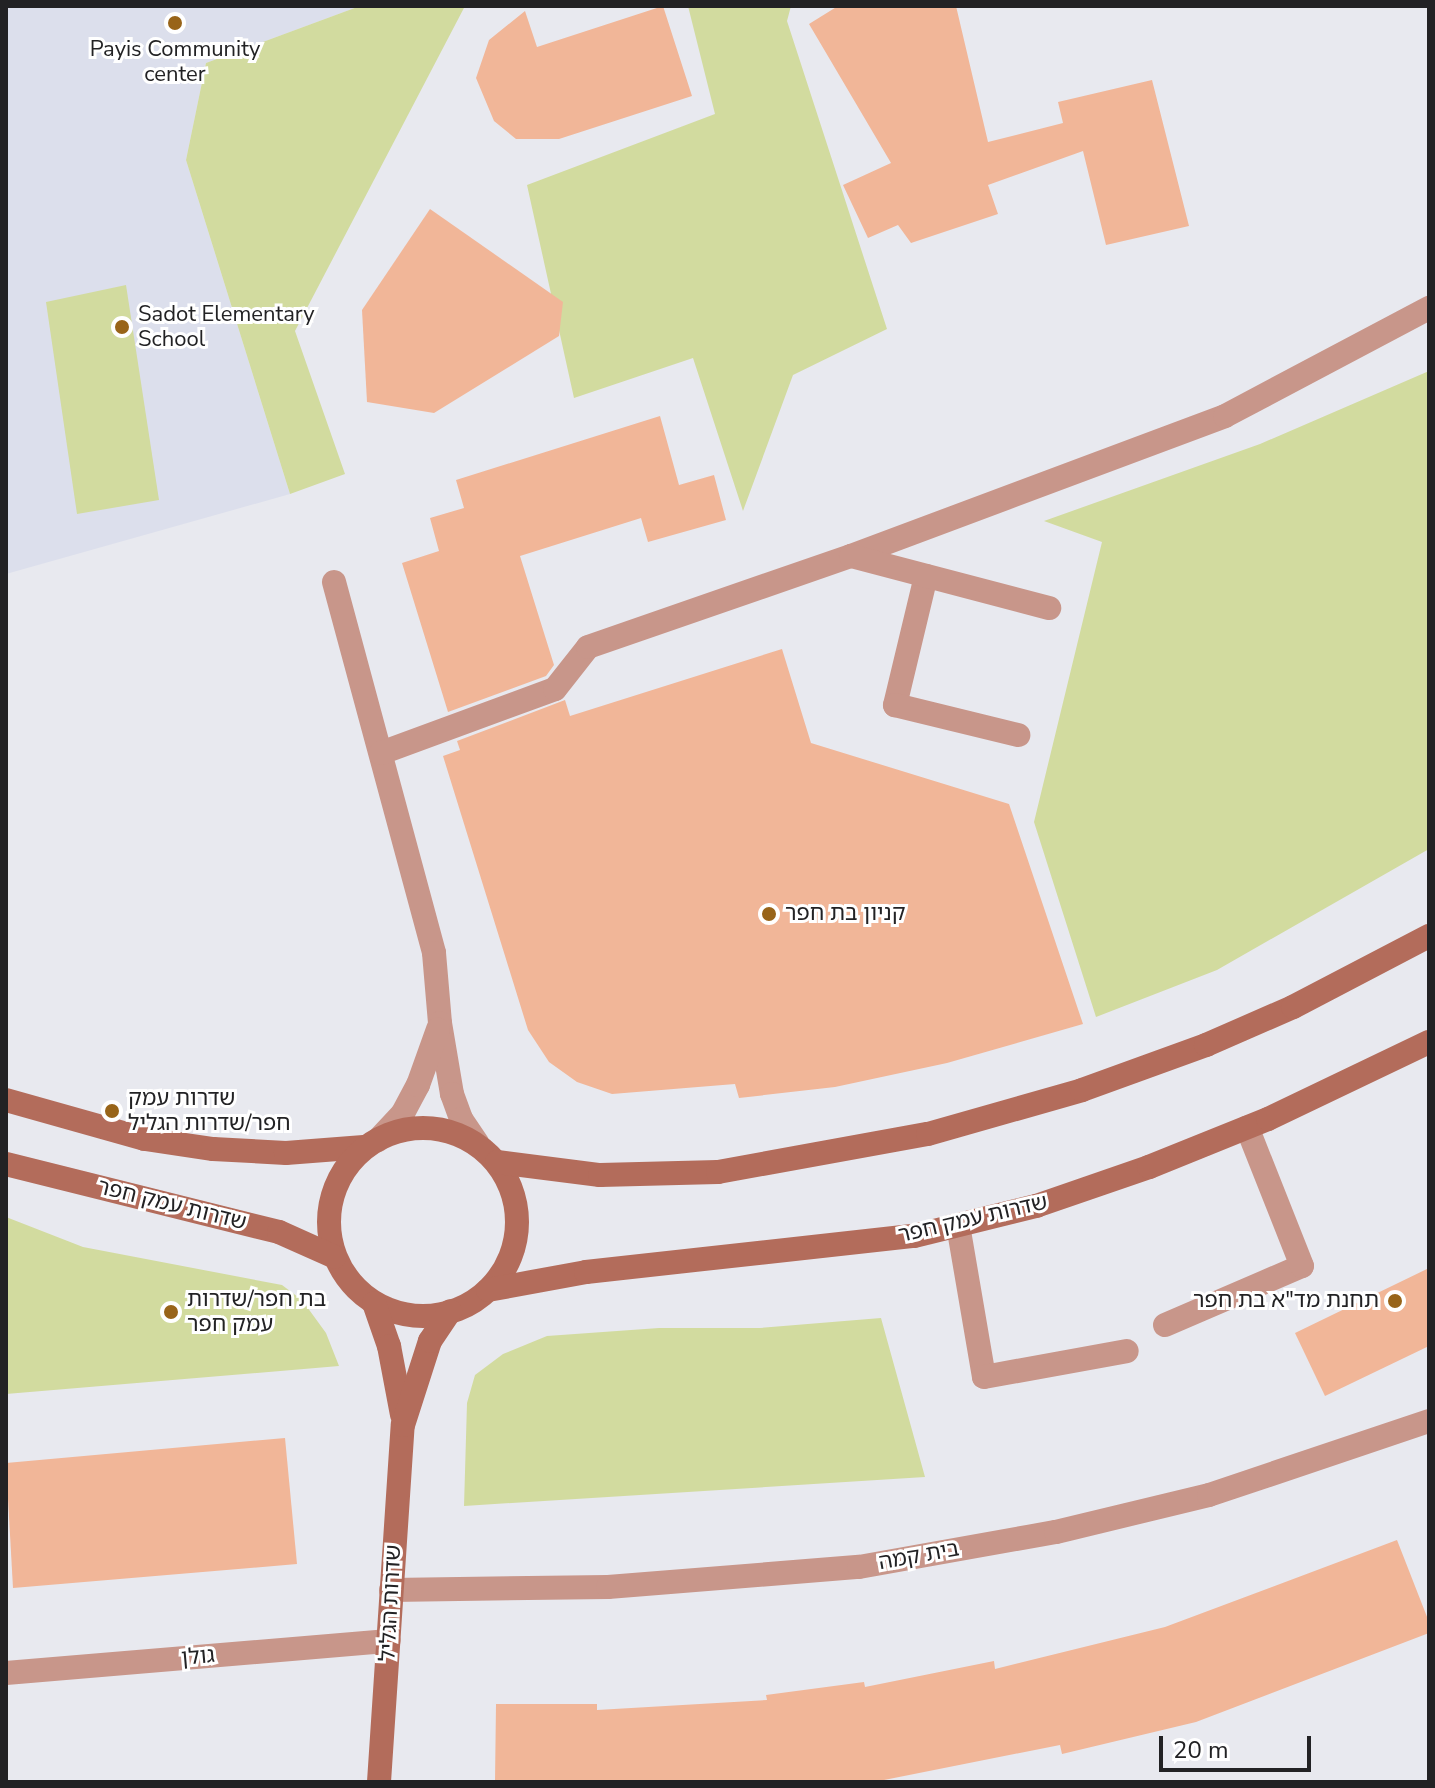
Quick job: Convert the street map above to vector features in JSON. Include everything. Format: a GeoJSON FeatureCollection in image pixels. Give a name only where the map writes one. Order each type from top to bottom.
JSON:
{"type":"FeatureCollection","features":[{"type":"Feature","properties":{"kind":"street"},"geometry":{"type":"LineString","coordinates":[[381,753],[555,689],[588,647],[851,556],[1225,416],[1429,308]]}},
{"type":"Feature","properties":{"kind":"street"},"geometry":{"type":"LineString","coordinates":[[851,556],[1049,608]]}},
{"type":"Feature","properties":{"kind":"street"},"geometry":{"type":"LineString","coordinates":[[926,576],[895,705],[1018,735]]}},
{"type":"Feature","properties":{"kind":"street"},"geometry":{"type":"LineString","coordinates":[[334,582],[434,953],[440,1023],[452,1094],[461,1119],[477,1143],[497,1162],[511,1186],[517,1213],[516,1240],[507,1265],[488,1290],[462,1308],[432,1316],[402,1314],[374,1303],[351,1283],[335,1257],[329,1228],[331,1199],[343,1172],[403,1113],[418,1085],[440,1023]]}},
{"type":"Feature","properties":{"kind":"street"},"geometry":{"type":"LineString","coordinates":[[497,1162],[600,1175],[718,1172],[928,1134],[1082,1090],[1206,1045],[1293,1007],[1429,936]]}},
{"type":"Feature","properties":{"kind":"street","name":"שדרות עמק חפר"},"geometry":{"type":"LineString","coordinates":[[488,1290],[586,1272],[914,1236],[1050,1201],[1247,1127],[1429,1042]]}},
{"type":"Feature","properties":{"kind":"street"},"geometry":{"type":"LineString","coordinates":[[6,1100],[145,1139],[213,1149],[286,1153],[371,1144],[392,1132],[423,1126],[451,1131],[477,1143]]}},
{"type":"Feature","properties":{"kind":"street"},"geometry":{"type":"LineString","coordinates":[[1165,1325],[1302,1266],[1247,1127]]}},
{"type":"Feature","properties":{"kind":"street","name":"שדרות עמק חפר"},"geometry":{"type":"LineString","coordinates":[[6,1164],[279,1232],[335,1257]]}},
{"type":"Feature","properties":{"kind":"street"},"geometry":{"type":"LineString","coordinates":[[958,1225],[984,1377],[1127,1351]]}},
{"type":"Feature","properties":{"kind":"street","name":"שדרות הגליל"},"geometry":{"type":"LineString","coordinates":[[374,1303],[389,1346],[403,1425]]}},
{"type":"Feature","properties":{"kind":"street","name":"שדרות הגליל"},"geometry":{"type":"LineString","coordinates":[[379,1782],[403,1425],[430,1341],[450,1311]]}},
{"type":"Feature","properties":{"kind":"street","name":"בית קמה"},"geometry":{"type":"LineString","coordinates":[[391,1590],[608,1587],[859,1567],[1056,1532],[1209,1495],[1429,1421]]}},
{"type":"Feature","properties":{"kind":"street","name":"גולן"},"geometry":{"type":"LineString","coordinates":[[6,1673],[389,1641]]}},
{"type":"Feature","properties":{"kind":"shaded area","name":"Sadot Elementary School"},"geometry":{"type":"Polygon","coordinates":[[[6,6],[360,6],[206,63],[186,160],[290,494],[6,574],[6,6]]]}},
{"type":"Feature","properties":{"kind":"green space"},"geometry":{"type":"Polygon","coordinates":[[[360,6],[465,6],[295,331],[345,474],[290,494],[186,160],[206,63],[360,6]]]}},
{"type":"Feature","properties":{"kind":"green space"},"geometry":{"type":"Polygon","coordinates":[[[688,6],[791,6],[787,21],[887,329],[793,375],[743,511],[693,358],[574,398],[527,185],[715,114],[688,6]]]}},
{"type":"Feature","properties":{"kind":"green space"},"geometry":{"type":"Polygon","coordinates":[[[126,285],[159,500],[77,514],[46,302],[126,285]]]}},
{"type":"Feature","properties":{"kind":"green space"},"geometry":{"type":"Polygon","coordinates":[[[1429,371],[1429,849],[1217,970],[1096,1017],[1034,822],[1102,542],[1044,521],[1260,444],[1429,371]]]}},
{"type":"Feature","properties":{"kind":"green space"},"geometry":{"type":"Polygon","coordinates":[[[6,1217],[83,1247],[282,1285],[302,1300],[326,1333],[339,1366],[6,1394],[6,1217]]]}},
{"type":"Feature","properties":{"kind":"green space"},"geometry":{"type":"Polygon","coordinates":[[[881,1318],[925,1477],[464,1506],[467,1403],[475,1375],[503,1354],[547,1336],[659,1328],[760,1328],[881,1318]]]}},
{"type":"Feature","properties":{"kind":"building"},"geometry":{"type":"Polygon","coordinates":[[[663,6],[692,96],[559,139],[516,139],[494,121],[476,78],[489,40],[525,11],[537,47],[663,6]]]}},
{"type":"Feature","properties":{"kind":"building"},"geometry":{"type":"Polygon","coordinates":[[[838,6],[956,6],[988,142],[1063,123],[1058,102],[1152,80],[1189,226],[1106,245],[1083,151],[988,185],[998,214],[911,243],[898,225],[868,238],[843,185],[891,163],[809,24],[838,6]]]}},
{"type":"Feature","properties":{"kind":"building"},"geometry":{"type":"Polygon","coordinates":[[[430,209],[563,302],[559,336],[434,413],[367,402],[362,310],[430,209]]]}},
{"type":"Feature","properties":{"kind":"building"},"geometry":{"type":"Polygon","coordinates":[[[660,416],[679,485],[714,475],[726,520],[648,542],[641,518],[520,556],[554,665],[546,676],[448,712],[402,563],[439,551],[430,518],[464,508],[456,480],[660,416]]]}},
{"type":"Feature","properties":{"kind":"building","name":"קניון בת חפר"},"geometry":{"type":"Polygon","coordinates":[[[782,649],[811,743],[1009,804],[1083,1024],[947,1063],[835,1087],[739,1098],[735,1084],[612,1094],[577,1082],[549,1062],[528,1030],[443,756],[460,750],[457,741],[565,700],[570,716],[782,649]]]}},
{"type":"Feature","properties":{"kind":"building","name":"תחנת מד\"א בת חפר"},"geometry":{"type":"Polygon","coordinates":[[[1429,1268],[1429,1346],[1325,1396],[1295,1333],[1429,1268]]]}},
{"type":"Feature","properties":{"kind":"building"},"geometry":{"type":"Polygon","coordinates":[[[285,1438],[297,1564],[13,1588],[6,1463],[285,1438]]]}},
{"type":"Feature","properties":{"kind":"building"},"geometry":{"type":"Polygon","coordinates":[[[1397,1540],[1429,1622],[1429,1633],[1196,1722],[1062,1754],[1060,1745],[874,1782],[495,1782],[496,1704],[597,1704],[597,1710],[767,1700],[766,1695],[864,1682],[865,1687],[994,1661],[995,1669],[1165,1627],[1397,1540]]]}},
{"type":"Feature","properties":{"kind":"place","name":"Payis Community center"},"geometry":{"type":"Point","coordinates":[175,23]}},
{"type":"Feature","properties":{"kind":"place","name":"Sadot Elementary School"},"geometry":{"type":"Point","coordinates":[122,327]}},
{"type":"Feature","properties":{"kind":"place","name":"קניון בת חפר"},"geometry":{"type":"Point","coordinates":[769,914]}},
{"type":"Feature","properties":{"kind":"place","name":"שדרות עמק חפר/שדרות הגליל"},"geometry":{"type":"Point","coordinates":[112,1111]}},
{"type":"Feature","properties":{"kind":"place","name":"תחנת מד\"א בת חפר"},"geometry":{"type":"Point","coordinates":[1395,1301]}},
{"type":"Feature","properties":{"kind":"place","name":"בת חפר/שדרות עמק חפר"},"geometry":{"type":"Point","coordinates":[171,1312]}}]}
